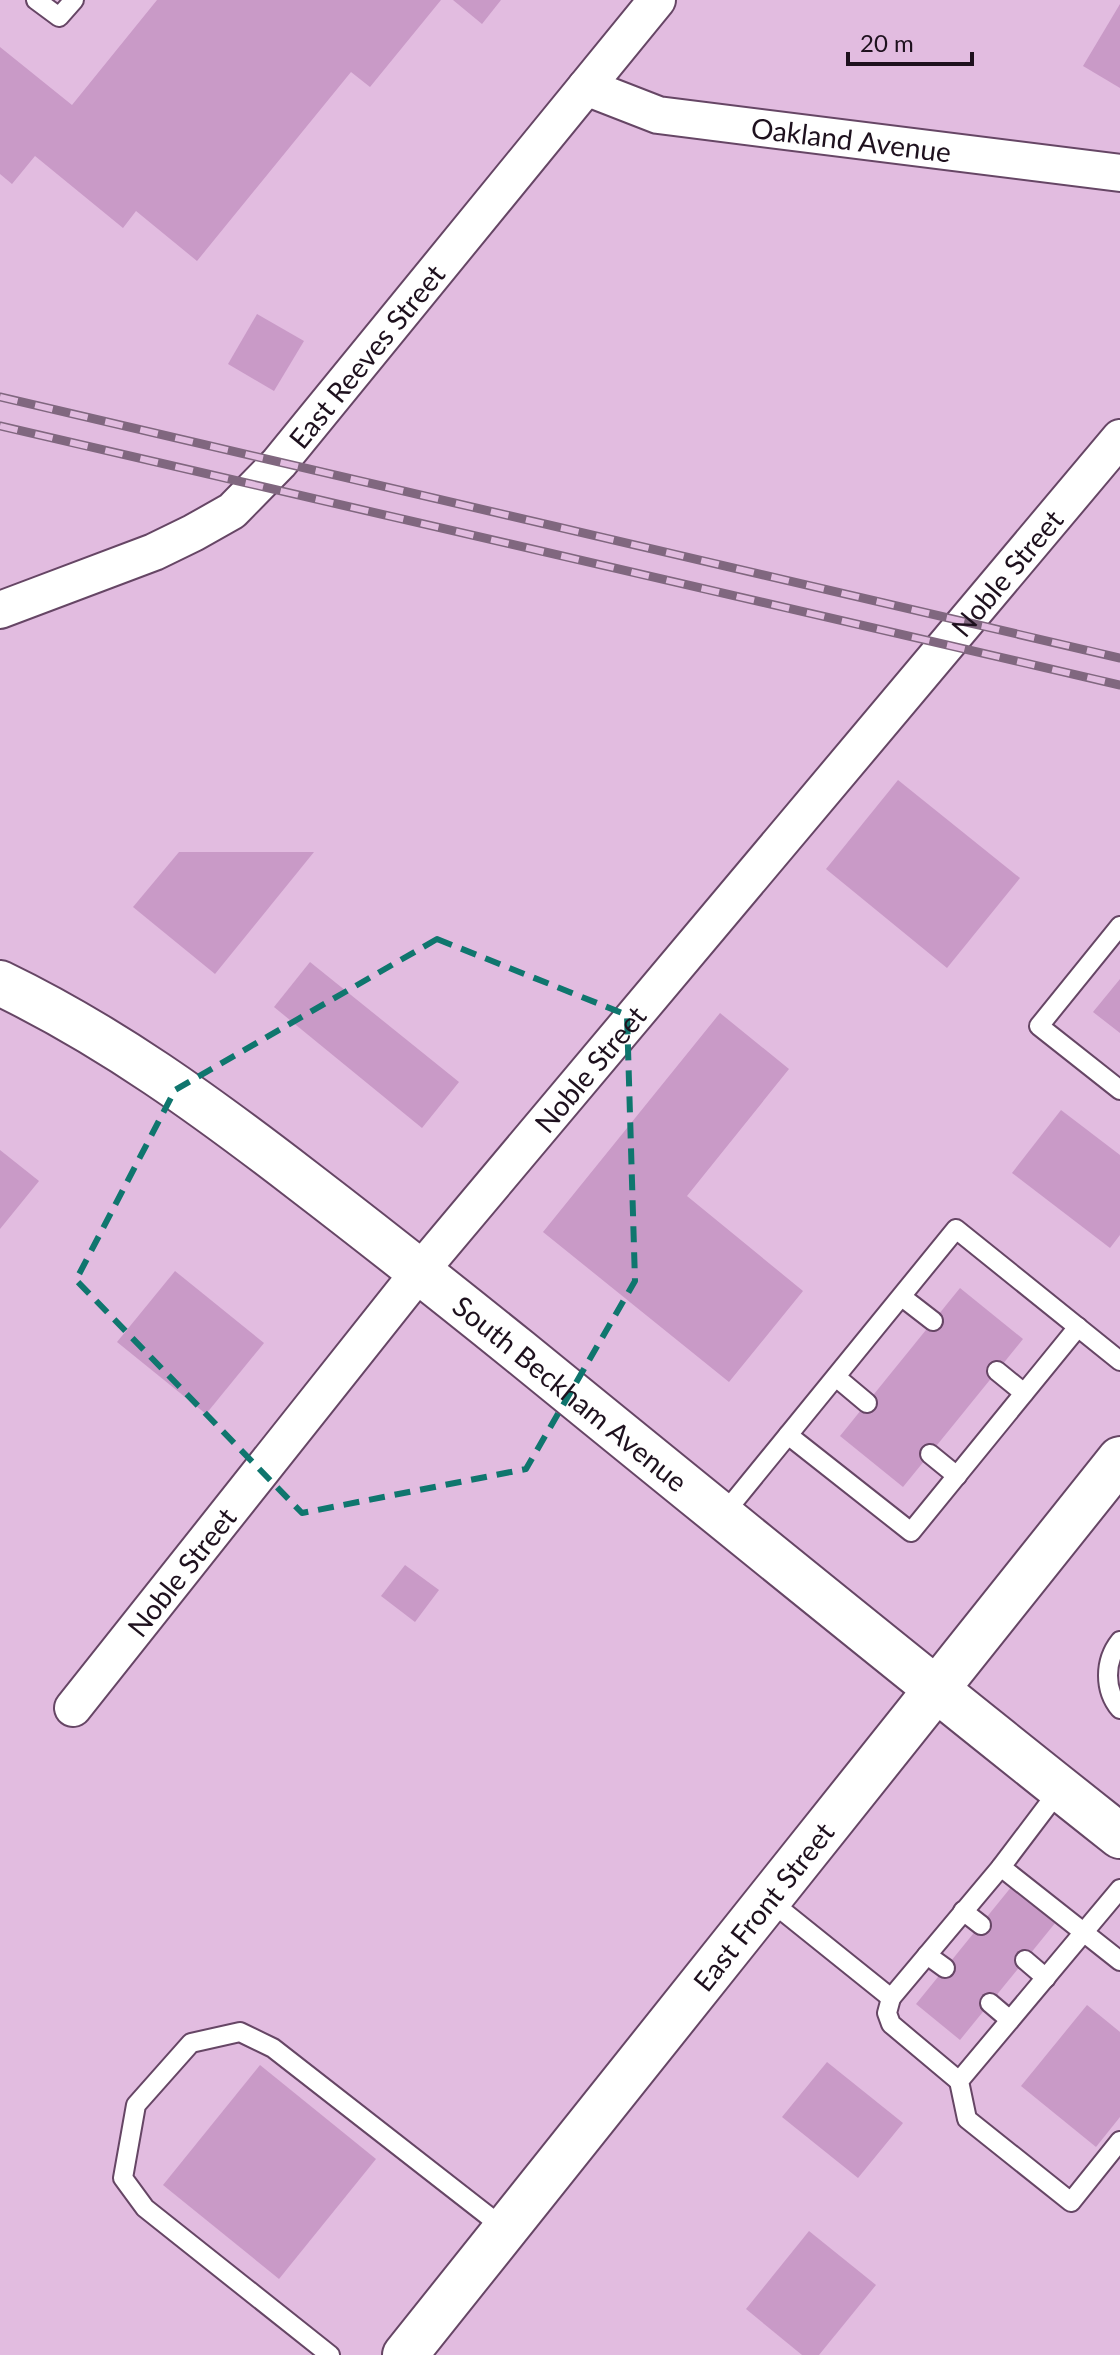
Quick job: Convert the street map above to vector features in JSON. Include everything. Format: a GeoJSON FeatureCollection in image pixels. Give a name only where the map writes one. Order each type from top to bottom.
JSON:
{"type":"FeatureCollection","features":[{"type":"Feature","properties":{"kind":"main road","name":"South Beckham Avenue"},"geometry":{"type":"LineString","coordinates":[[0,983],[109,1041],[181,1089],[420,1271],[936,1691],[1120,1836]]}},
{"type":"Feature","properties":{"kind":"main road","name":"East Front Street"},"geometry":{"type":"LineString","coordinates":[[405,2355],[1120,1459]]}},
{"type":"Feature","properties":{"kind":"street","name":"East Reeves Street"},"geometry":{"type":"LineString","coordinates":[[0,610],[154,552],[232,511],[279,463],[657,0]]}},
{"type":"Feature","properties":{"kind":"street","name":"Oakland Avenue"},"geometry":{"type":"LineString","coordinates":[[586,87],[658,115],[1120,173]]}},
{"type":"Feature","properties":{"kind":"street","name":"Noble Street"},"geometry":{"type":"LineString","coordinates":[[73,1708],[420,1271],[1120,438]]}},
{"type":"Feature","properties":{"kind":"lane"},"geometry":{"type":"LineString","coordinates":[[36,0],[59,17],[74,0]]}},
{"type":"Feature","properties":{"kind":"lane"},"geometry":{"type":"LineString","coordinates":[[1120,926],[1039,1026],[1120,1090]]}},
{"type":"Feature","properties":{"kind":"lane"},"geometry":{"type":"LineString","coordinates":[[722,1516],[956,1229],[1120,1361]]}},
{"type":"Feature","properties":{"kind":"lane"},"geometry":{"type":"LineString","coordinates":[[902,1297],[933,1321]]}},
{"type":"Feature","properties":{"kind":"lane"},"geometry":{"type":"LineString","coordinates":[[788,1435],[911,1532],[1078,1327]]}},
{"type":"Feature","properties":{"kind":"lane"},"geometry":{"type":"LineString","coordinates":[[997,1371],[1024,1393]]}},
{"type":"Feature","properties":{"kind":"lane"},"geometry":{"type":"LineString","coordinates":[[836,1377],[867,1403]]}},
{"type":"Feature","properties":{"kind":"lane"},"geometry":{"type":"LineString","coordinates":[[930,1454],[957,1476]]}},
{"type":"Feature","properties":{"kind":"lane"},"geometry":{"type":"LineString","coordinates":[[1120,1641],[1113,1649],[1108,1671],[1110,1696],[1120,1709]]}},
{"type":"Feature","properties":{"kind":"lane"},"geometry":{"type":"LineString","coordinates":[[1060,1789],[1001,1867],[891,1998],[887,2013],[891,2024],[959,2081],[967,2119],[1071,2202],[1120,2141]]}},
{"type":"Feature","properties":{"kind":"lane"},"geometry":{"type":"LineString","coordinates":[[1001,1867],[1120,1961]]}},
{"type":"Feature","properties":{"kind":"lane"},"geometry":{"type":"LineString","coordinates":[[959,2081],[1120,1889]]}},
{"type":"Feature","properties":{"kind":"lane"},"geometry":{"type":"LineString","coordinates":[[769,1900],[891,1998]]}},
{"type":"Feature","properties":{"kind":"lane"},"geometry":{"type":"LineString","coordinates":[[963,1911],[981,1925]]}},
{"type":"Feature","properties":{"kind":"lane"},"geometry":{"type":"LineString","coordinates":[[927,1955],[945,1968]]}},
{"type":"Feature","properties":{"kind":"lane"},"geometry":{"type":"LineString","coordinates":[[1025,1960],[1046,1978]]}},
{"type":"Feature","properties":{"kind":"lane"},"geometry":{"type":"LineString","coordinates":[[990,2003],[1010,2020]]}},
{"type":"Feature","properties":{"kind":"lane"},"geometry":{"type":"LineString","coordinates":[[330,2355],[145,2208],[123,2178],[136,2105],[191,2043],[240,2032],[273,2048],[505,2229]]}},
{"type":"Feature","properties":{"kind":"highlighted area"},"geometry":{"type":"Polygon","coordinates":[[[437,939],[627,1015],[635,1281],[526,1469],[302,1513],[76,1280],[175,1090],[437,939]]]}},
{"type":"Feature","properties":{"kind":"building"},"geometry":{"type":"Polygon","coordinates":[[[157,0],[441,0],[370,87],[351,72],[197,261],[136,211],[123,228],[35,156],[12,184],[0,174],[0,47],[72,105],[157,0]]]}},
{"type":"Feature","properties":{"kind":"building"},"geometry":{"type":"Polygon","coordinates":[[[453,0],[501,0],[482,24],[453,0]]]}},
{"type":"Feature","properties":{"kind":"building"},"geometry":{"type":"Polygon","coordinates":[[[1120,4],[1120,88],[1083,66],[1120,4]]]}},
{"type":"Feature","properties":{"kind":"building"},"geometry":{"type":"Polygon","coordinates":[[[257,314],[304,341],[274,391],[228,364],[257,314]]]}},
{"type":"Feature","properties":{"kind":"building"},"geometry":{"type":"Polygon","coordinates":[[[898,780],[1020,878],[947,968],[826,869],[898,780]]]}},
{"type":"Feature","properties":{"kind":"building"},"geometry":{"type":"Polygon","coordinates":[[[179,852],[314,852],[215,974],[133,907],[179,852]]]}},
{"type":"Feature","properties":{"kind":"building"},"geometry":{"type":"Polygon","coordinates":[[[310,962],[459,1082],[422,1128],[274,1007],[310,962]]]}},
{"type":"Feature","properties":{"kind":"building"},"geometry":{"type":"Polygon","coordinates":[[[1120,979],[1120,1033],[1093,1012],[1120,979]]]}},
{"type":"Feature","properties":{"kind":"building"},"geometry":{"type":"Polygon","coordinates":[[[720,1013],[789,1069],[687,1196],[803,1291],[729,1382],[543,1232],[720,1013]]]}},
{"type":"Feature","properties":{"kind":"building"},"geometry":{"type":"Polygon","coordinates":[[[1061,1110],[1120,1155],[1120,1235],[1110,1248],[1012,1173],[1061,1110]]]}},
{"type":"Feature","properties":{"kind":"building"},"geometry":{"type":"Polygon","coordinates":[[[0,1150],[39,1181],[0,1229],[0,1150]]]}},
{"type":"Feature","properties":{"kind":"building"},"geometry":{"type":"Polygon","coordinates":[[[175,1271],[264,1343],[206,1414],[117,1342],[175,1271]]]}},
{"type":"Feature","properties":{"kind":"building"},"geometry":{"type":"Polygon","coordinates":[[[960,1288],[1023,1339],[903,1487],[840,1436],[960,1288]]]}},
{"type":"Feature","properties":{"kind":"building"},"geometry":{"type":"Polygon","coordinates":[[[405,1565],[439,1590],[415,1622],[381,1596],[405,1565]]]}},
{"type":"Feature","properties":{"kind":"building"},"geometry":{"type":"Polygon","coordinates":[[[1012,1886],[1056,1922],[960,2040],[916,2004],[1012,1886]]]}},
{"type":"Feature","properties":{"kind":"building"},"geometry":{"type":"Polygon","coordinates":[[[1087,2005],[1120,2032],[1120,2117],[1096,2147],[1021,2086],[1087,2005]]]}},
{"type":"Feature","properties":{"kind":"building"},"geometry":{"type":"Polygon","coordinates":[[[827,2062],[903,2123],[858,2178],[782,2117],[827,2062]]]}},
{"type":"Feature","properties":{"kind":"building"},"geometry":{"type":"Polygon","coordinates":[[[260,2065],[376,2159],[279,2279],[163,2185],[260,2065]]]}},
{"type":"Feature","properties":{"kind":"building"},"geometry":{"type":"Polygon","coordinates":[[[809,2231],[876,2285],[819,2355],[802,2355],[746,2309],[809,2231]]]}},
{"type":"Feature","properties":{"kind":"railway"},"geometry":{"type":"LineString","coordinates":[[0,397],[1120,658]]}},
{"type":"Feature","properties":{"kind":"railway"},"geometry":{"type":"LineString","coordinates":[[0,426],[1120,685]]}}]}
